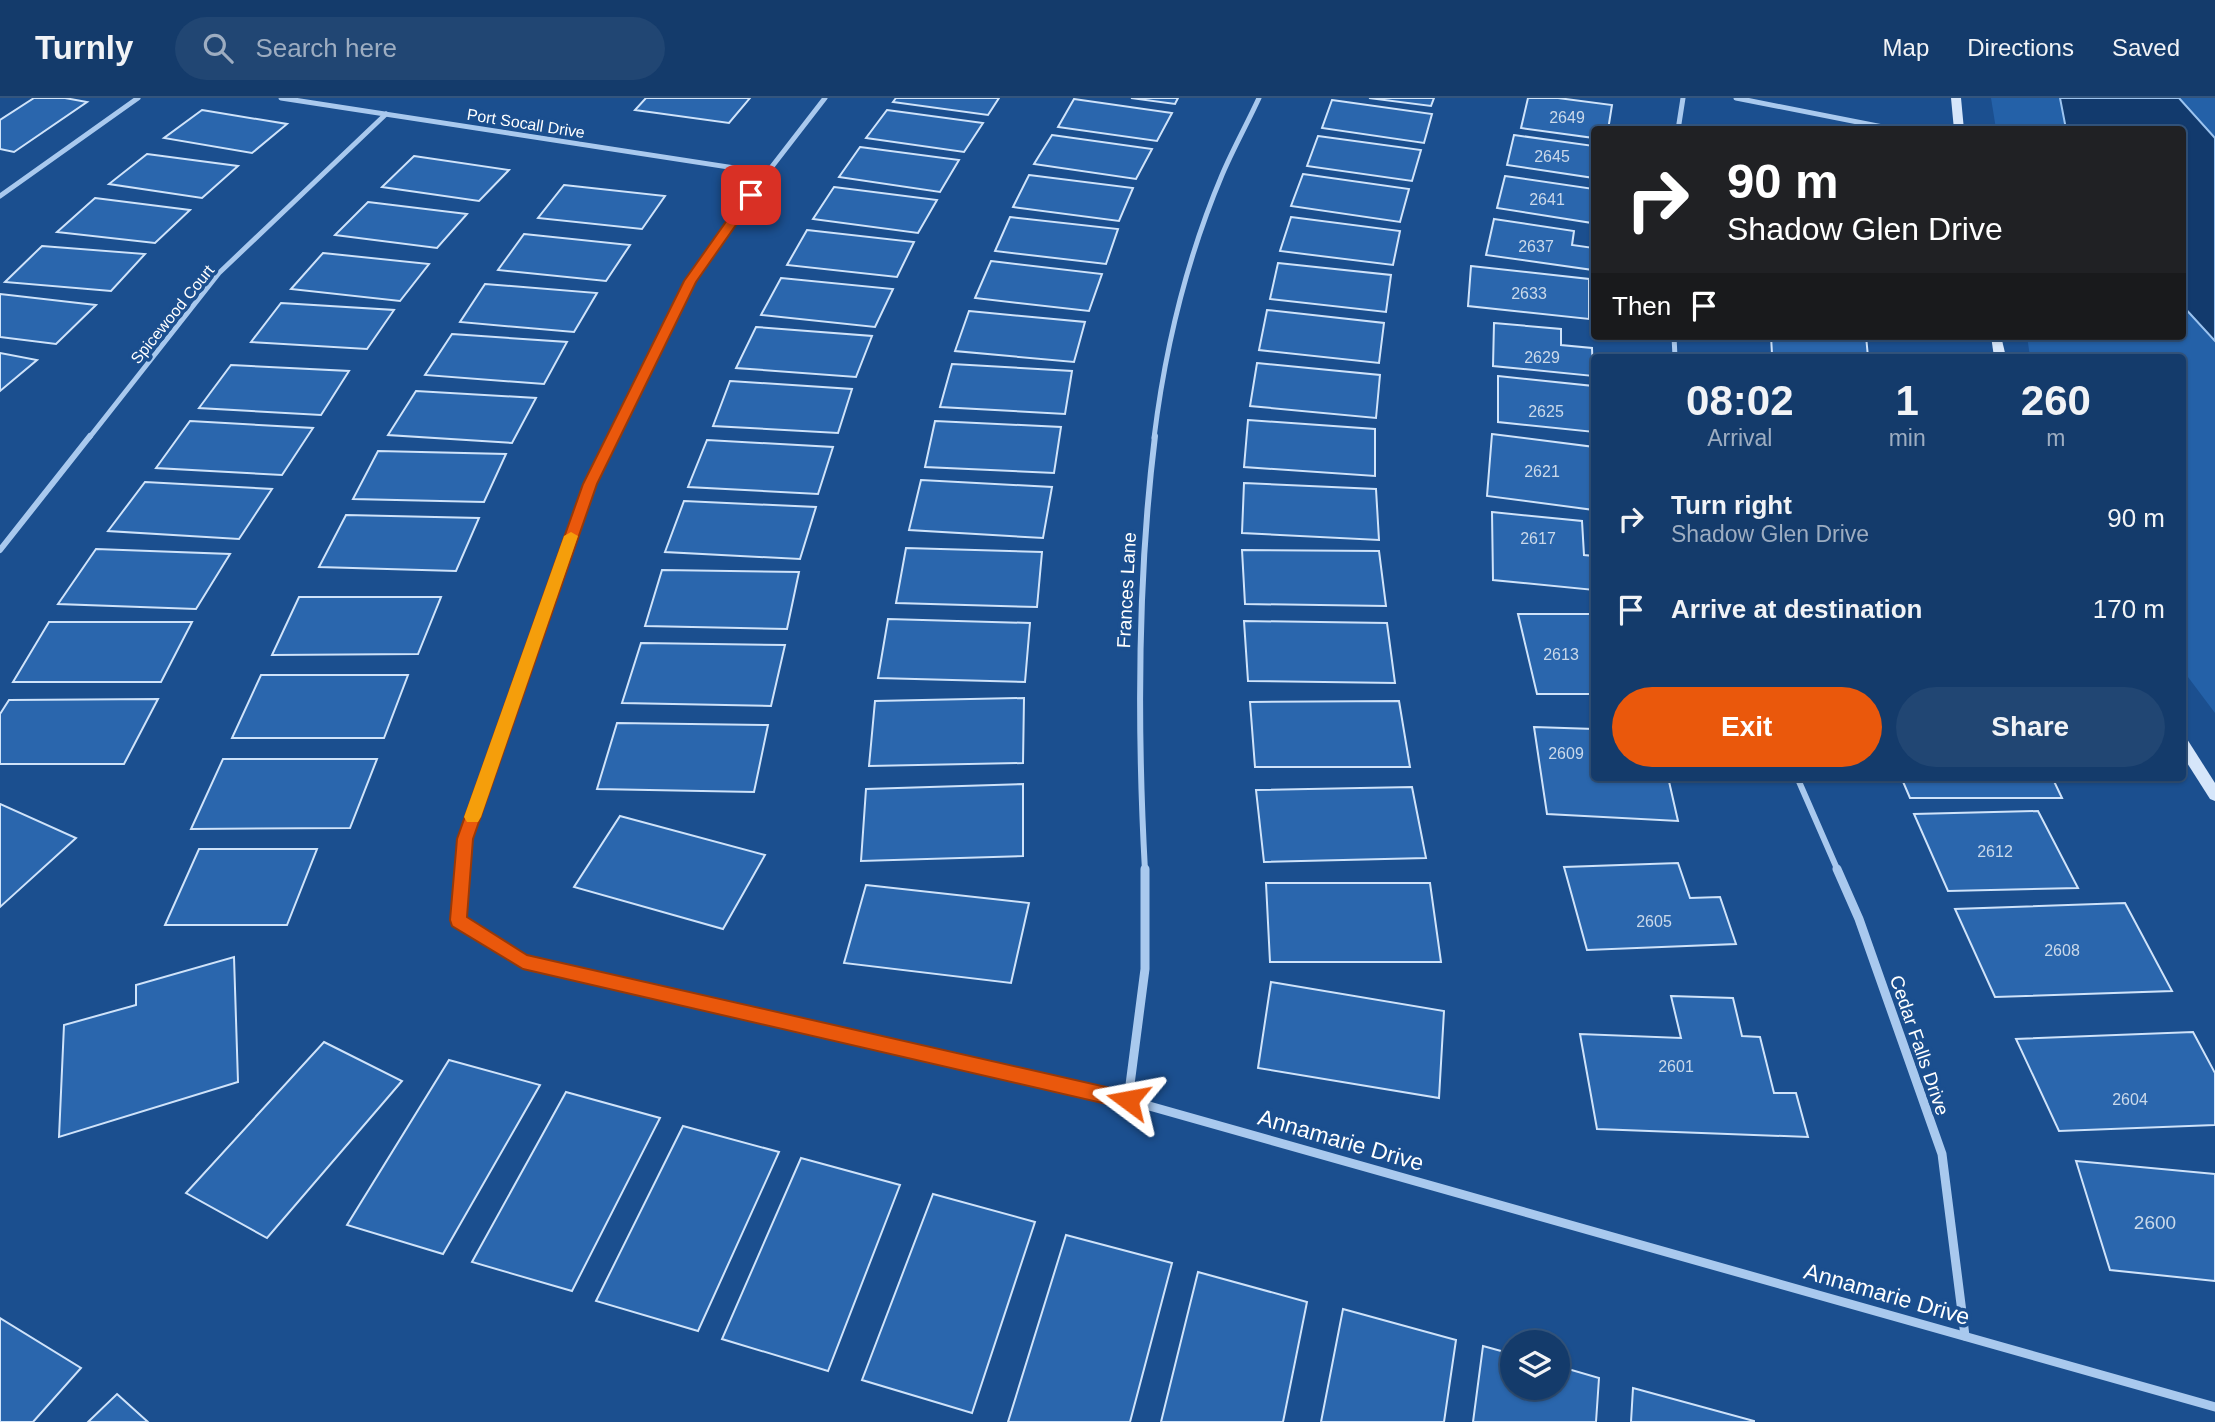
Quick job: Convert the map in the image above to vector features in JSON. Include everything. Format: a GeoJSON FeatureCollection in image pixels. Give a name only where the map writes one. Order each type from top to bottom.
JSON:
{"type":"FeatureCollection","features":[{"type":"Feature","properties":{"kind":"street"},"geometry":{"type":"LineString","coordinates":[[0,196],[138,98]]}},
{"type":"Feature","properties":{"kind":"street","name":"Port Socall Drive"},"geometry":{"type":"LineString","coordinates":[[281,98],[766,173]]}},
{"type":"Feature","properties":{"kind":"street"},"geometry":{"type":"LineString","coordinates":[[766,173],[825,98]]}},
{"type":"Feature","properties":{"kind":"street","name":"Frances Lane"},"geometry":{"type":"LineString","coordinates":[[1128,1100],[1145,970],[1146,888],[1139,771],[1138,667],[1148,489],[1163,386],[1186,282],[1222,173],[1259,98]]}},
{"type":"Feature","properties":{"kind":"street"},"geometry":{"type":"LineString","coordinates":[[1679,126],[1683,98]]}},
{"type":"Feature","properties":{"kind":"street"},"geometry":{"type":"LineString","coordinates":[[1736,98],[1878,126]]}},
{"type":"Feature","properties":{"kind":"street"},"geometry":{"type":"LineString","coordinates":[[1956,98],[1959,126]]}},
{"type":"Feature","properties":{"kind":"street","name":"Spicewood Court"},"geometry":{"type":"LineString","coordinates":[[0,550],[219,273],[386,114]]}},
{"type":"Feature","properties":{"kind":"street","name":"Annamarie Drive"},"geometry":{"type":"LineString","coordinates":[[766,173],[690,281],[590,484],[465,839],[458,920],[523,961],[1128,1100],[2215,1407]]}},
{"type":"Feature","properties":{"kind":"street"},"geometry":{"type":"LineString","coordinates":[[2186,749],[2215,795]]}},
{"type":"Feature","properties":{"kind":"street","name":"Cedar Falls Drive"},"geometry":{"type":"LineString","coordinates":[[1799,781],[1859,919],[1942,1154],[1965,1336]]}},
{"type":"Feature","properties":{"kind":"shaded area"},"geometry":{"type":"Polygon","coordinates":[[[1991,98],[2215,98],[2215,713],[2186,674],[2186,354],[2030,354],[2028,340],[2186,340],[2186,126],[1996,126],[1991,98]]]}},
{"type":"Feature","properties":{"kind":"shaded area"},"geometry":{"type":"Polygon","coordinates":[[[2060,98],[2179,98],[2215,138],[2215,341],[2186,309],[2186,126],[2065,126],[2060,98]]]}},
{"type":"Feature","properties":{"kind":"building"},"geometry":{"type":"Polygon","coordinates":[[[34,98],[65,98],[87,102],[14,152],[0,149],[0,120],[34,98]]]}},
{"type":"Feature","properties":{"kind":"building"},"geometry":{"type":"Polygon","coordinates":[[[646,98],[750,98],[729,123],[635,110],[646,98]]]}},
{"type":"Feature","properties":{"kind":"building"},"geometry":{"type":"Polygon","coordinates":[[[896,98],[999,98],[988,115],[893,102],[896,98]]]}},
{"type":"Feature","properties":{"kind":"building"},"geometry":{"type":"Polygon","coordinates":[[[1131,98],[1178,98],[1175,104],[1131,98]]]}},
{"type":"Feature","properties":{"kind":"building"},"geometry":{"type":"Polygon","coordinates":[[[1369,98],[1434,98],[1431,106],[1369,98]]]}},
{"type":"Feature","properties":{"kind":"building"},"geometry":{"type":"Polygon","coordinates":[[[1528,98],[1558,98],[1612,105],[1609,126],[1591,126],[1591,138],[1521,128],[1528,98]]]}},
{"type":"Feature","properties":{"kind":"building"},"geometry":{"type":"Polygon","coordinates":[[[1074,99],[1172,113],[1157,141],[1058,127],[1074,99]]]}},
{"type":"Feature","properties":{"kind":"building"},"geometry":{"type":"Polygon","coordinates":[[[1332,100],[1432,114],[1424,143],[1322,128],[1332,100]]]}},
{"type":"Feature","properties":{"kind":"building"},"geometry":{"type":"Polygon","coordinates":[[[202,110],[287,124],[252,153],[164,138],[202,110]]]}},
{"type":"Feature","properties":{"kind":"building"},"geometry":{"type":"Polygon","coordinates":[[[887,110],[983,123],[964,152],[866,138],[887,110]]]}},
{"type":"Feature","properties":{"kind":"building"},"geometry":{"type":"Polygon","coordinates":[[[1052,135],[1152,149],[1136,179],[1034,164],[1052,135]]]}},
{"type":"Feature","properties":{"kind":"building"},"geometry":{"type":"Polygon","coordinates":[[[1514,135],[1591,146],[1591,178],[1507,165],[1514,135]]]}},
{"type":"Feature","properties":{"kind":"building"},"geometry":{"type":"Polygon","coordinates":[[[1318,136],[1421,150],[1412,181],[1307,166],[1318,136]]]}},
{"type":"Feature","properties":{"kind":"building"},"geometry":{"type":"Polygon","coordinates":[[[860,147],[959,160],[940,192],[839,177],[860,147]]]}},
{"type":"Feature","properties":{"kind":"building"},"geometry":{"type":"Polygon","coordinates":[[[147,154],[238,166],[202,198],[109,184],[147,154]]]}},
{"type":"Feature","properties":{"kind":"building"},"geometry":{"type":"Polygon","coordinates":[[[414,156],[509,170],[479,201],[382,187],[414,156]]]}},
{"type":"Feature","properties":{"kind":"building"},"geometry":{"type":"Polygon","coordinates":[[[1303,174],[1409,189],[1400,222],[1291,206],[1303,174]]]}},
{"type":"Feature","properties":{"kind":"building"},"geometry":{"type":"Polygon","coordinates":[[[1029,175],[1133,188],[1119,221],[1013,207],[1029,175]]]}},
{"type":"Feature","properties":{"kind":"building"},"geometry":{"type":"Polygon","coordinates":[[[1505,176],[1591,189],[1591,223],[1497,208],[1505,176]]]}},
{"type":"Feature","properties":{"kind":"building"},"geometry":{"type":"Polygon","coordinates":[[[564,185],[665,196],[642,229],[538,218],[564,185]]]}},
{"type":"Feature","properties":{"kind":"building"},"geometry":{"type":"Polygon","coordinates":[[[834,187],[937,200],[918,233],[813,219],[834,187]]]}},
{"type":"Feature","properties":{"kind":"building"},"geometry":{"type":"Polygon","coordinates":[[[95,198],[190,210],[155,243],[57,232],[95,198]]]}},
{"type":"Feature","properties":{"kind":"building"},"geometry":{"type":"Polygon","coordinates":[[[368,202],[467,214],[437,248],[335,235],[368,202]]]}},
{"type":"Feature","properties":{"kind":"building"},"geometry":{"type":"Polygon","coordinates":[[[1010,217],[1118,229],[1106,264],[995,251],[1010,217]]]}},
{"type":"Feature","properties":{"kind":"building"},"geometry":{"type":"Polygon","coordinates":[[[1291,217],[1400,231],[1393,265],[1280,251],[1291,217]]]}},
{"type":"Feature","properties":{"kind":"building"},"geometry":{"type":"Polygon","coordinates":[[[1494,219],[1574,231],[1572,245],[1591,248],[1591,270],[1486,255],[1494,219]]]}},
{"type":"Feature","properties":{"kind":"building"},"geometry":{"type":"Polygon","coordinates":[[[807,230],[914,242],[897,277],[787,265],[807,230]]]}},
{"type":"Feature","properties":{"kind":"building"},"geometry":{"type":"Polygon","coordinates":[[[524,234],[630,245],[606,281],[498,270],[524,234]]]}},
{"type":"Feature","properties":{"kind":"building"},"geometry":{"type":"Polygon","coordinates":[[[42,246],[145,254],[111,291],[5,282],[42,246]]]}},
{"type":"Feature","properties":{"kind":"building"},"geometry":{"type":"Polygon","coordinates":[[[323,253],[429,264],[400,301],[291,289],[323,253]]]}},
{"type":"Feature","properties":{"kind":"building"},"geometry":{"type":"Polygon","coordinates":[[[991,261],[1102,274],[1089,311],[975,298],[991,261]]]}},
{"type":"Feature","properties":{"kind":"building"},"geometry":{"type":"Polygon","coordinates":[[[1278,263],[1391,275],[1386,312],[1270,299],[1278,263]]]}},
{"type":"Feature","properties":{"kind":"building"},"geometry":{"type":"Polygon","coordinates":[[[1471,266],[1589,279],[1589,319],[1468,306],[1471,266]]]}},
{"type":"Feature","properties":{"kind":"building"},"geometry":{"type":"Polygon","coordinates":[[[781,278],[893,289],[875,327],[761,315],[781,278]]]}},
{"type":"Feature","properties":{"kind":"building"},"geometry":{"type":"Polygon","coordinates":[[[485,284],[597,293],[574,332],[460,322],[485,284]]]}},
{"type":"Feature","properties":{"kind":"building"},"geometry":{"type":"Polygon","coordinates":[[[0,294],[96,305],[56,344],[0,337],[0,294]]]}},
{"type":"Feature","properties":{"kind":"building"},"geometry":{"type":"Polygon","coordinates":[[[281,303],[394,310],[367,349],[251,342],[281,303]]]}},
{"type":"Feature","properties":{"kind":"building"},"geometry":{"type":"Polygon","coordinates":[[[1267,310],[1384,323],[1379,363],[1259,350],[1267,310]]]}},
{"type":"Feature","properties":{"kind":"building"},"geometry":{"type":"Polygon","coordinates":[[[969,311],[1085,322],[1074,362],[955,351],[969,311]]]}},
{"type":"Feature","properties":{"kind":"building"},"geometry":{"type":"Polygon","coordinates":[[[1494,323],[1561,329],[1561,345],[1592,348],[1591,376],[1493,366],[1494,323]]]}},
{"type":"Feature","properties":{"kind":"building"},"geometry":{"type":"Polygon","coordinates":[[[756,327],[872,336],[856,377],[736,368],[756,327]]]}},
{"type":"Feature","properties":{"kind":"building"},"geometry":{"type":"Polygon","coordinates":[[[452,334],[567,342],[544,384],[425,375],[452,334]]]}},
{"type":"Feature","properties":{"kind":"building"},"geometry":{"type":"Polygon","coordinates":[[[1771,340],[1866,340],[1868,354],[1772,354],[1771,340]]]}},
{"type":"Feature","properties":{"kind":"building"},"geometry":{"type":"Polygon","coordinates":[[[0,353],[37,360],[0,391],[0,353]]]}},
{"type":"Feature","properties":{"kind":"building"},"geometry":{"type":"Polygon","coordinates":[[[1257,363],[1380,375],[1376,418],[1250,406],[1257,363]]]}},
{"type":"Feature","properties":{"kind":"building"},"geometry":{"type":"Polygon","coordinates":[[[952,364],[1072,371],[1065,414],[940,407],[952,364]]]}},
{"type":"Feature","properties":{"kind":"building"},"geometry":{"type":"Polygon","coordinates":[[[231,365],[349,371],[321,415],[199,408],[231,365]]]}},
{"type":"Feature","properties":{"kind":"building"},"geometry":{"type":"Polygon","coordinates":[[[1498,376],[1591,386],[1591,432],[1498,422],[1498,376]]]}},
{"type":"Feature","properties":{"kind":"building"},"geometry":{"type":"Polygon","coordinates":[[[730,381],[852,389],[838,433],[713,426],[730,381]]]}},
{"type":"Feature","properties":{"kind":"building"},"geometry":{"type":"Polygon","coordinates":[[[416,391],[536,398],[512,443],[388,435],[416,391]]]}},
{"type":"Feature","properties":{"kind":"building"},"geometry":{"type":"Polygon","coordinates":[[[1248,420],[1375,429],[1375,476],[1244,467],[1248,420]]]}},
{"type":"Feature","properties":{"kind":"building"},"geometry":{"type":"Polygon","coordinates":[[[190,421],[313,428],[282,475],[156,468],[190,421]]]}},
{"type":"Feature","properties":{"kind":"building"},"geometry":{"type":"Polygon","coordinates":[[[935,421],[1061,427],[1054,473],[925,467],[935,421]]]}},
{"type":"Feature","properties":{"kind":"building"},"geometry":{"type":"Polygon","coordinates":[[[1492,434],[1591,447],[1591,510],[1487,496],[1492,434]]]}},
{"type":"Feature","properties":{"kind":"building"},"geometry":{"type":"Polygon","coordinates":[[[707,440],[833,447],[818,494],[688,487],[707,440]]]}},
{"type":"Feature","properties":{"kind":"building"},"geometry":{"type":"Polygon","coordinates":[[[378,451],[506,454],[484,502],[353,499],[378,451]]]}},
{"type":"Feature","properties":{"kind":"building"},"geometry":{"type":"Polygon","coordinates":[[[921,480],[1052,487],[1043,538],[909,530],[921,480]]]}},
{"type":"Feature","properties":{"kind":"building"},"geometry":{"type":"Polygon","coordinates":[[[145,482],[272,489],[239,539],[108,531],[145,482]]]}},
{"type":"Feature","properties":{"kind":"building"},"geometry":{"type":"Polygon","coordinates":[[[1244,483],[1376,489],[1379,540],[1242,533],[1244,483]]]}},
{"type":"Feature","properties":{"kind":"building"},"geometry":{"type":"Polygon","coordinates":[[[684,501],[816,507],[800,559],[665,552],[684,501]]]}},
{"type":"Feature","properties":{"kind":"building"},"geometry":{"type":"Polygon","coordinates":[[[1492,512],[1582,521],[1584,555],[1591,556],[1591,590],[1493,580],[1492,512]]]}},
{"type":"Feature","properties":{"kind":"building"},"geometry":{"type":"Polygon","coordinates":[[[346,515],[479,518],[456,571],[319,567],[346,515]]]}},
{"type":"Feature","properties":{"kind":"building"},"geometry":{"type":"Polygon","coordinates":[[[906,548],[1042,552],[1037,607],[896,603],[906,548]]]}},
{"type":"Feature","properties":{"kind":"building"},"geometry":{"type":"Polygon","coordinates":[[[96,549],[230,554],[196,609],[58,604],[96,549]]]}},
{"type":"Feature","properties":{"kind":"building"},"geometry":{"type":"Polygon","coordinates":[[[1242,550],[1379,551],[1386,606],[1245,604],[1242,550]]]}},
{"type":"Feature","properties":{"kind":"building"},"geometry":{"type":"Polygon","coordinates":[[[662,570],[799,572],[787,629],[645,626],[662,570]]]}},
{"type":"Feature","properties":{"kind":"building"},"geometry":{"type":"Polygon","coordinates":[[[299,597],[441,597],[418,654],[272,655],[299,597]]]}},
{"type":"Feature","properties":{"kind":"building"},"geometry":{"type":"Polygon","coordinates":[[[1518,614],[1591,614],[1591,694],[1537,694],[1518,614]]]}},
{"type":"Feature","properties":{"kind":"building"},"geometry":{"type":"Polygon","coordinates":[[[888,619],[1030,623],[1025,682],[878,678],[888,619]]]}},
{"type":"Feature","properties":{"kind":"building"},"geometry":{"type":"Polygon","coordinates":[[[1244,621],[1387,623],[1395,683],[1248,681],[1244,621]]]}},
{"type":"Feature","properties":{"kind":"building"},"geometry":{"type":"Polygon","coordinates":[[[49,622],[192,622],[161,682],[13,682],[49,622]]]}},
{"type":"Feature","properties":{"kind":"building"},"geometry":{"type":"Polygon","coordinates":[[[641,643],[785,645],[771,706],[622,703],[641,643]]]}},
{"type":"Feature","properties":{"kind":"building"},"geometry":{"type":"Polygon","coordinates":[[[261,675],[408,675],[384,738],[232,738],[261,675]]]}},
{"type":"Feature","properties":{"kind":"building"},"geometry":{"type":"Polygon","coordinates":[[[1024,698],[1023,763],[869,766],[875,701],[1024,698]]]}},
{"type":"Feature","properties":{"kind":"building"},"geometry":{"type":"Polygon","coordinates":[[[158,699],[124,764],[0,764],[0,714],[9,700],[158,699]]]}},
{"type":"Feature","properties":{"kind":"building"},"geometry":{"type":"Polygon","coordinates":[[[1399,701],[1410,767],[1255,767],[1250,702],[1399,701]]]}},
{"type":"Feature","properties":{"kind":"building"},"geometry":{"type":"Polygon","coordinates":[[[617,723],[768,725],[754,792],[597,789],[617,723]]]}},
{"type":"Feature","properties":{"kind":"building"},"geometry":{"type":"Polygon","coordinates":[[[1534,727],[1591,729],[1591,781],[1669,781],[1678,821],[1547,814],[1534,727]]]}},
{"type":"Feature","properties":{"kind":"building"},"geometry":{"type":"Polygon","coordinates":[[[223,759],[377,759],[350,828],[191,829],[223,759]]]}},
{"type":"Feature","properties":{"kind":"building"},"geometry":{"type":"Polygon","coordinates":[[[1903,781],[2054,781],[2062,798],[1910,798],[1903,781]]]}},
{"type":"Feature","properties":{"kind":"building"},"geometry":{"type":"Polygon","coordinates":[[[1023,784],[1023,856],[861,861],[866,789],[1023,784]]]}},
{"type":"Feature","properties":{"kind":"building"},"geometry":{"type":"Polygon","coordinates":[[[1412,787],[1426,858],[1264,862],[1256,790],[1412,787]]]}},
{"type":"Feature","properties":{"kind":"building"},"geometry":{"type":"Polygon","coordinates":[[[0,804],[76,838],[0,907],[0,804]]]}},
{"type":"Feature","properties":{"kind":"building"},"geometry":{"type":"Polygon","coordinates":[[[2038,811],[2078,888],[1948,891],[1914,814],[2038,811]]]}},
{"type":"Feature","properties":{"kind":"building"},"geometry":{"type":"Polygon","coordinates":[[[620,816],[765,855],[723,929],[574,887],[620,816]]]}},
{"type":"Feature","properties":{"kind":"building"},"geometry":{"type":"Polygon","coordinates":[[[199,849],[317,849],[287,925],[165,925],[199,849]]]}},
{"type":"Feature","properties":{"kind":"building"},"geometry":{"type":"Polygon","coordinates":[[[1678,863],[1690,898],[1720,897],[1736,944],[1587,950],[1564,867],[1678,863]]]}},
{"type":"Feature","properties":{"kind":"building"},"geometry":{"type":"Polygon","coordinates":[[[1266,883],[1430,883],[1441,962],[1270,962],[1266,883]]]}},
{"type":"Feature","properties":{"kind":"building"},"geometry":{"type":"Polygon","coordinates":[[[866,885],[1029,903],[1011,983],[844,963],[866,885]]]}},
{"type":"Feature","properties":{"kind":"building"},"geometry":{"type":"Polygon","coordinates":[[[2125,903],[2172,991],[1995,997],[1955,909],[2125,903]]]}},
{"type":"Feature","properties":{"kind":"building"},"geometry":{"type":"Polygon","coordinates":[[[234,957],[238,1082],[59,1137],[64,1025],[136,1005],[136,985],[234,957]]]}},
{"type":"Feature","properties":{"kind":"building"},"geometry":{"type":"Polygon","coordinates":[[[1271,982],[1444,1011],[1439,1098],[1258,1068],[1271,982]]]}},
{"type":"Feature","properties":{"kind":"building"},"geometry":{"type":"Polygon","coordinates":[[[1671,996],[1733,998],[1742,1036],[1760,1037],[1774,1093],[1796,1093],[1808,1137],[1597,1129],[1580,1034],[1681,1038],[1671,996]]]}},
{"type":"Feature","properties":{"kind":"building"},"geometry":{"type":"Polygon","coordinates":[[[2193,1032],[2215,1073],[2215,1125],[2059,1131],[2016,1039],[2193,1032]]]}},
{"type":"Feature","properties":{"kind":"building"},"geometry":{"type":"Polygon","coordinates":[[[324,1042],[402,1081],[267,1238],[186,1193],[324,1042]]]}},
{"type":"Feature","properties":{"kind":"building"},"geometry":{"type":"Polygon","coordinates":[[[449,1060],[540,1085],[443,1254],[347,1225],[449,1060]]]}},
{"type":"Feature","properties":{"kind":"building"},"geometry":{"type":"Polygon","coordinates":[[[566,1092],[660,1118],[572,1291],[472,1262],[566,1092]]]}},
{"type":"Feature","properties":{"kind":"building"},"geometry":{"type":"Polygon","coordinates":[[[683,1126],[779,1152],[698,1331],[596,1301],[683,1126]]]}},
{"type":"Feature","properties":{"kind":"building"},"geometry":{"type":"Polygon","coordinates":[[[801,1158],[900,1185],[828,1371],[722,1339],[801,1158]]]}},
{"type":"Feature","properties":{"kind":"building"},"geometry":{"type":"Polygon","coordinates":[[[2076,1161],[2215,1174],[2215,1281],[2110,1270],[2076,1161]]]}},
{"type":"Feature","properties":{"kind":"building"},"geometry":{"type":"Polygon","coordinates":[[[933,1194],[1035,1222],[972,1413],[862,1380],[933,1194]]]}},
{"type":"Feature","properties":{"kind":"building"},"geometry":{"type":"Polygon","coordinates":[[[1066,1235],[1172,1263],[1130,1422],[1008,1422],[1066,1235]]]}},
{"type":"Feature","properties":{"kind":"building"},"geometry":{"type":"Polygon","coordinates":[[[1198,1272],[1307,1302],[1283,1422],[1161,1422],[1198,1272]]]}},
{"type":"Feature","properties":{"kind":"building"},"geometry":{"type":"Polygon","coordinates":[[[1343,1309],[1456,1340],[1444,1422],[1321,1422],[1343,1309]]]}},
{"type":"Feature","properties":{"kind":"building"},"geometry":{"type":"Polygon","coordinates":[[[0,1318],[81,1368],[33,1422],[0,1422],[0,1318]]]}},
{"type":"Feature","properties":{"kind":"building"},"geometry":{"type":"Polygon","coordinates":[[[1483,1346],[1500,1351],[1500,1400],[1570,1400],[1570,1370],[1599,1378],[1596,1422],[1473,1422],[1483,1346]]]}},
{"type":"Feature","properties":{"kind":"building"},"geometry":{"type":"Polygon","coordinates":[[[1633,1388],[1754,1421],[1754,1422],[1631,1422],[1633,1388]]]}},
{"type":"Feature","properties":{"kind":"building"},"geometry":{"type":"Polygon","coordinates":[[[117,1394],[148,1422],[88,1422],[117,1394]]]}},
{"type":"Feature","properties":{"kind":"slow traffic"},"geometry":{"type":"LineString","coordinates":[[473,817],[571,536]]}},
{"type":"Feature","properties":{"kind":"route"},"geometry":{"type":"LineString","coordinates":[[751,195],[690,281],[590,484],[465,839],[458,920],[523,961],[1128,1100]]}}]}
